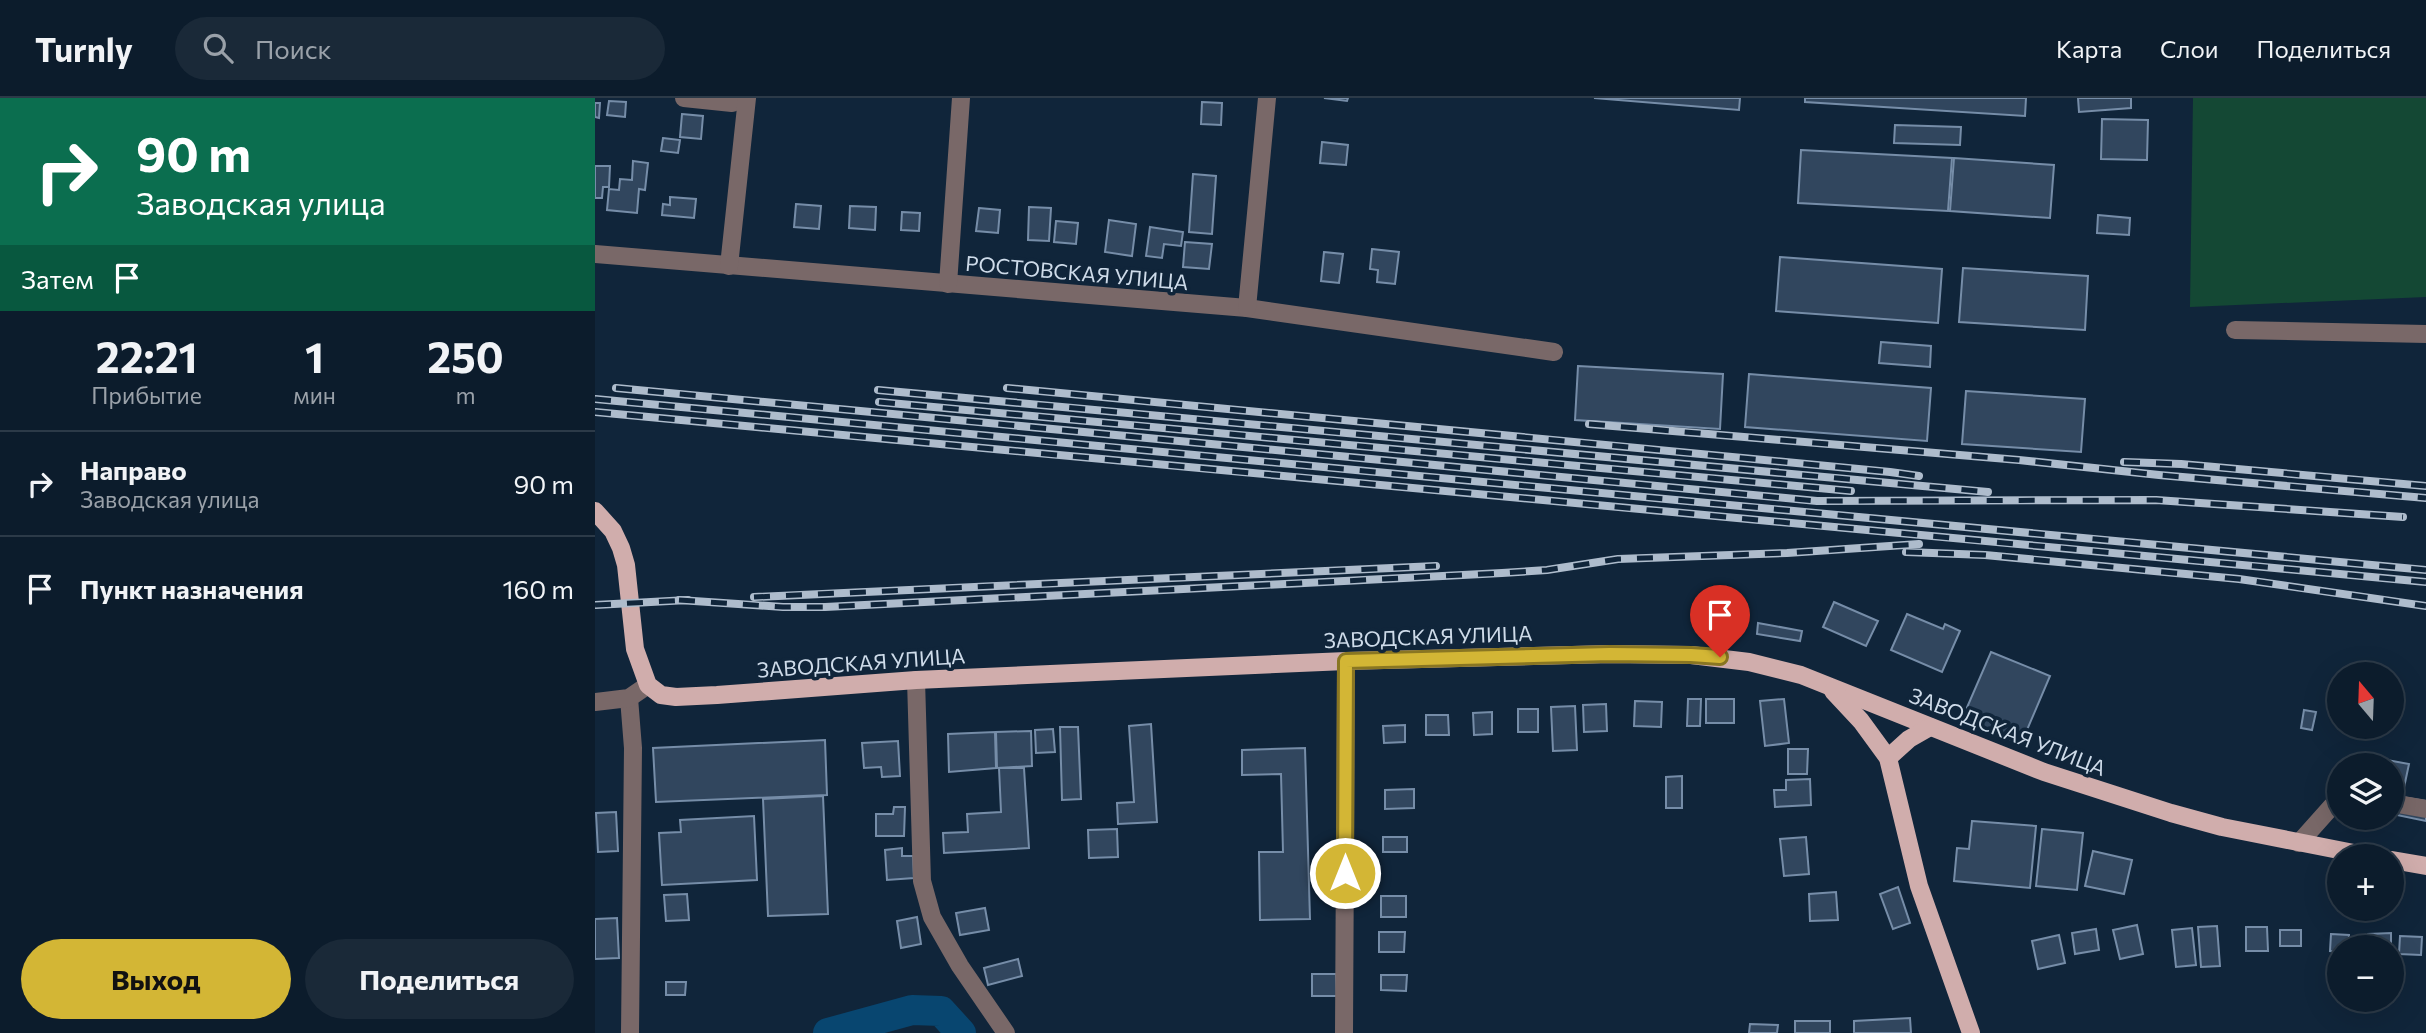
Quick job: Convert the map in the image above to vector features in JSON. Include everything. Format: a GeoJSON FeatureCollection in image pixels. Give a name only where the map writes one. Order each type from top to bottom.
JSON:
{"type":"FeatureCollection","features":[{"type":"Feature","properties":{"kind":"main road"},"geometry":{"type":"LineString","coordinates":[[595,510],[613,531],[621,548],[626,565],[635,649],[648,685]]}},
{"type":"Feature","properties":{"kind":"main road","name":"ЗАВОДСКАЯ УЛИЦА"},"geometry":{"type":"LineString","coordinates":[[648,685],[661,695],[676,697],[916,680],[1346,661],[1610,654],[1691,655],[1749,662],[1801,675],[2043,772],[2223,827],[2327,848]]}},
{"type":"Feature","properties":{"kind":"main road"},"geometry":{"type":"LineString","coordinates":[[1827,686],[1846,704],[1888,758],[1919,886],[1971,1033]]}},
{"type":"Feature","properties":{"kind":"main road"},"geometry":{"type":"LineString","coordinates":[[1888,758],[1909,739],[1930,727]]}},
{"type":"Feature","properties":{"kind":"main road"},"geometry":{"type":"LineString","coordinates":[[2404,862],[2426,866]]}},
{"type":"Feature","properties":{"kind":"street"},"geometry":{"type":"LineString","coordinates":[[684,98],[732,103],[745,98],[729,267]]}},
{"type":"Feature","properties":{"kind":"street"},"geometry":{"type":"LineString","coordinates":[[948,284],[961,98]]}},
{"type":"Feature","properties":{"kind":"street"},"geometry":{"type":"LineString","coordinates":[[1247,308],[1267,98]]}},
{"type":"Feature","properties":{"kind":"street","name":"РОСТОВСКАЯ УЛИЦА"},"geometry":{"type":"LineString","coordinates":[[595,254],[1247,308],[1554,352]]}},
{"type":"Feature","properties":{"kind":"street"},"geometry":{"type":"LineString","coordinates":[[2235,330],[2426,334]]}},
{"type":"Feature","properties":{"kind":"street"},"geometry":{"type":"LineString","coordinates":[[1344,1033],[1346,661]]}},
{"type":"Feature","properties":{"kind":"street"},"geometry":{"type":"LineString","coordinates":[[916,680],[922,881],[932,917],[960,966],[1006,1033]]}},
{"type":"Feature","properties":{"kind":"street"},"geometry":{"type":"LineString","coordinates":[[595,702],[629,698],[648,685]]}},
{"type":"Feature","properties":{"kind":"street"},"geometry":{"type":"LineString","coordinates":[[629,698],[633,748],[630,1033]]}},
{"type":"Feature","properties":{"kind":"street"},"geometry":{"type":"LineString","coordinates":[[2404,805],[2426,808]]}},
{"type":"Feature","properties":{"kind":"street"},"geometry":{"type":"LineString","coordinates":[[2299,843],[2327,812]]}},
{"type":"Feature","properties":{"kind":"green space"},"geometry":{"type":"Polygon","coordinates":[[[2193,98],[2426,98],[2426,297],[2190,307],[2193,98]]]}},
{"type":"Feature","properties":{"kind":"building"},"geometry":{"type":"Polygon","coordinates":[[[1324,98],[1348,98],[1347,101],[1324,98]]]}},
{"type":"Feature","properties":{"kind":"building"},"geometry":{"type":"Polygon","coordinates":[[[1594,98],[1740,98],[1739,110],[1594,98]]]}},
{"type":"Feature","properties":{"kind":"building"},"geometry":{"type":"Polygon","coordinates":[[[1805,98],[2026,98],[2025,116],[1805,102],[1805,98]]]}},
{"type":"Feature","properties":{"kind":"building"},"geometry":{"type":"Polygon","coordinates":[[[2078,98],[2131,98],[2131,108],[2079,112],[2078,98]]]}},
{"type":"Feature","properties":{"kind":"building"},"geometry":{"type":"Polygon","coordinates":[[[609,101],[626,102],[625,117],[607,115],[609,101]]]}},
{"type":"Feature","properties":{"kind":"building"},"geometry":{"type":"Polygon","coordinates":[[[1202,102],[1222,103],[1221,125],[1201,124],[1202,102]]]}},
{"type":"Feature","properties":{"kind":"building"},"geometry":{"type":"Polygon","coordinates":[[[595,103],[600,103],[599,118],[595,117],[595,103]]]}},
{"type":"Feature","properties":{"kind":"building"},"geometry":{"type":"Polygon","coordinates":[[[682,114],[703,116],[701,139],[680,137],[682,114]]]}},
{"type":"Feature","properties":{"kind":"building"},"geometry":{"type":"Polygon","coordinates":[[[2102,119],[2148,120],[2147,160],[2101,159],[2102,119]]]}},
{"type":"Feature","properties":{"kind":"building"},"geometry":{"type":"Polygon","coordinates":[[[1895,125],[1961,127],[1960,145],[1894,143],[1895,125]]]}},
{"type":"Feature","properties":{"kind":"building"},"geometry":{"type":"Polygon","coordinates":[[[663,138],[680,140],[678,153],[661,151],[663,138]]]}},
{"type":"Feature","properties":{"kind":"building"},"geometry":{"type":"Polygon","coordinates":[[[1322,142],[1348,145],[1346,165],[1320,163],[1322,142]]]}},
{"type":"Feature","properties":{"kind":"building"},"geometry":{"type":"Polygon","coordinates":[[[1801,150],[1952,158],[1948,211],[1798,203],[1801,150]]]}},
{"type":"Feature","properties":{"kind":"building"},"geometry":{"type":"Polygon","coordinates":[[[1954,158],[2054,165],[2050,218],[1950,211],[1954,158]]]}},
{"type":"Feature","properties":{"kind":"building"},"geometry":{"type":"Polygon","coordinates":[[[633,161],[648,163],[645,190],[639,189],[637,213],[607,210],[609,189],[619,190],[620,179],[632,180],[633,161]]]}},
{"type":"Feature","properties":{"kind":"building"},"geometry":{"type":"Polygon","coordinates":[[[595,166],[610,166],[609,187],[603,187],[602,198],[595,198],[595,166]]]}},
{"type":"Feature","properties":{"kind":"building"},"geometry":{"type":"Polygon","coordinates":[[[1193,174],[1216,176],[1212,234],[1189,232],[1193,174]]]}},
{"type":"Feature","properties":{"kind":"building"},"geometry":{"type":"Polygon","coordinates":[[[670,197],[696,199],[694,218],[662,215],[663,204],[670,205],[670,197]]]}},
{"type":"Feature","properties":{"kind":"building"},"geometry":{"type":"Polygon","coordinates":[[[796,204],[821,206],[819,229],[794,227],[796,204]]]}},
{"type":"Feature","properties":{"kind":"building"},"geometry":{"type":"Polygon","coordinates":[[[850,206],[876,207],[875,230],[849,228],[850,206]]]}},
{"type":"Feature","properties":{"kind":"building"},"geometry":{"type":"Polygon","coordinates":[[[1029,207],[1051,208],[1049,241],[1028,240],[1029,207]]]}},
{"type":"Feature","properties":{"kind":"building"},"geometry":{"type":"Polygon","coordinates":[[[979,208],[1000,210],[998,233],[976,231],[979,208]]]}},
{"type":"Feature","properties":{"kind":"building"},"geometry":{"type":"Polygon","coordinates":[[[902,212],[920,213],[919,231],[901,230],[902,212]]]}},
{"type":"Feature","properties":{"kind":"building"},"geometry":{"type":"Polygon","coordinates":[[[2098,215],[2130,218],[2129,235],[2097,233],[2098,215]]]}},
{"type":"Feature","properties":{"kind":"building"},"geometry":{"type":"Polygon","coordinates":[[[1109,220],[1136,224],[1132,256],[1105,252],[1109,220]]]}},
{"type":"Feature","properties":{"kind":"building"},"geometry":{"type":"Polygon","coordinates":[[[1056,221],[1078,223],[1076,244],[1054,242],[1056,221]]]}},
{"type":"Feature","properties":{"kind":"building"},"geometry":{"type":"Polygon","coordinates":[[[1150,227],[1183,232],[1181,246],[1164,244],[1162,258],[1146,256],[1150,227]]]}},
{"type":"Feature","properties":{"kind":"building"},"geometry":{"type":"Polygon","coordinates":[[[1185,242],[1212,244],[1209,269],[1183,267],[1185,242]]]}},
{"type":"Feature","properties":{"kind":"building"},"geometry":{"type":"Polygon","coordinates":[[[1372,249],[1399,252],[1395,284],[1377,282],[1378,270],[1370,269],[1372,249]]]}},
{"type":"Feature","properties":{"kind":"building"},"geometry":{"type":"Polygon","coordinates":[[[1324,252],[1343,254],[1339,283],[1321,281],[1324,252]]]}},
{"type":"Feature","properties":{"kind":"building"},"geometry":{"type":"Polygon","coordinates":[[[1780,257],[1942,269],[1938,323],[1776,311],[1780,257]]]}},
{"type":"Feature","properties":{"kind":"building"},"geometry":{"type":"Polygon","coordinates":[[[1963,268],[2088,276],[2085,330],[1959,322],[1963,268]]]}},
{"type":"Feature","properties":{"kind":"building"},"geometry":{"type":"Polygon","coordinates":[[[1881,342],[1931,346],[1930,367],[1879,363],[1881,342]]]}},
{"type":"Feature","properties":{"kind":"building"},"geometry":{"type":"Polygon","coordinates":[[[1578,366],[1723,374],[1720,429],[1575,420],[1578,366]]]}},
{"type":"Feature","properties":{"kind":"building"},"geometry":{"type":"Polygon","coordinates":[[[1749,374],[1931,388],[1927,441],[1745,427],[1749,374]]]}},
{"type":"Feature","properties":{"kind":"building"},"geometry":{"type":"Polygon","coordinates":[[[1966,391],[2085,399],[2081,452],[1962,444],[1966,391]]]}},
{"type":"Feature","properties":{"kind":"building"},"geometry":{"type":"Polygon","coordinates":[[[1834,602],[1878,621],[1866,646],[1823,627],[1834,602]]]}},
{"type":"Feature","properties":{"kind":"building"},"geometry":{"type":"Polygon","coordinates":[[[1907,614],[1943,629],[1945,624],[1960,631],[1942,672],[1891,650],[1907,614]]]}},
{"type":"Feature","properties":{"kind":"building"},"geometry":{"type":"Polygon","coordinates":[[[1758,623],[1802,631],[1800,641],[1757,634],[1758,623]]]}},
{"type":"Feature","properties":{"kind":"building"},"geometry":{"type":"Polygon","coordinates":[[[1991,652],[2050,676],[2021,744],[1962,719],[1991,652]]]}},
{"type":"Feature","properties":{"kind":"building"},"geometry":{"type":"Polygon","coordinates":[[[1688,699],[1701,699],[1700,726],[1687,726],[1688,699]]]}},
{"type":"Feature","properties":{"kind":"building"},"geometry":{"type":"Polygon","coordinates":[[[1706,699],[1734,699],[1734,723],[1706,723],[1706,699]]]}},
{"type":"Feature","properties":{"kind":"building"},"geometry":{"type":"Polygon","coordinates":[[[1784,699],[1789,743],[1765,746],[1760,701],[1784,699]]]}},
{"type":"Feature","properties":{"kind":"building"},"geometry":{"type":"Polygon","coordinates":[[[1635,701],[1662,702],[1661,727],[1634,726],[1635,701]]]}},
{"type":"Feature","properties":{"kind":"building"},"geometry":{"type":"Polygon","coordinates":[[[1606,704],[1607,731],[1584,732],[1583,705],[1606,704]]]}},
{"type":"Feature","properties":{"kind":"building"},"geometry":{"type":"Polygon","coordinates":[[[1575,706],[1577,750],[1553,751],[1551,707],[1575,706]]]}},
{"type":"Feature","properties":{"kind":"building"},"geometry":{"type":"Polygon","coordinates":[[[1518,709],[1538,709],[1538,732],[1518,732],[1518,709]]]}},
{"type":"Feature","properties":{"kind":"building"},"geometry":{"type":"Polygon","coordinates":[[[2304,710],[2316,712],[2312,730],[2301,728],[2304,710]]]}},
{"type":"Feature","properties":{"kind":"building"},"geometry":{"type":"Polygon","coordinates":[[[1492,712],[1492,734],[1474,735],[1473,713],[1492,712]]]}},
{"type":"Feature","properties":{"kind":"building"},"geometry":{"type":"Polygon","coordinates":[[[1426,715],[1448,715],[1449,735],[1426,735],[1426,715]]]}},
{"type":"Feature","properties":{"kind":"building"},"geometry":{"type":"Polygon","coordinates":[[[1151,724],[1157,822],[1118,824],[1117,803],[1134,802],[1129,726],[1151,724]]]}},
{"type":"Feature","properties":{"kind":"building"},"geometry":{"type":"Polygon","coordinates":[[[1405,725],[1405,742],[1384,743],[1383,726],[1405,725]]]}},
{"type":"Feature","properties":{"kind":"building"},"geometry":{"type":"Polygon","coordinates":[[[1060,727],[1078,727],[1081,799],[1062,800],[1060,727]]]}},
{"type":"Feature","properties":{"kind":"building"},"geometry":{"type":"Polygon","coordinates":[[[1053,729],[1055,752],[1036,753],[1035,730],[1053,729]]]}},
{"type":"Feature","properties":{"kind":"building"},"geometry":{"type":"Polygon","coordinates":[[[1031,731],[1032,766],[997,768],[996,732],[1031,731]]]}},
{"type":"Feature","properties":{"kind":"building"},"geometry":{"type":"Polygon","coordinates":[[[995,732],[996,768],[949,772],[948,734],[995,732]]]}},
{"type":"Feature","properties":{"kind":"building"},"geometry":{"type":"Polygon","coordinates":[[[825,740],[827,795],[656,802],[653,748],[825,740]]]}},
{"type":"Feature","properties":{"kind":"building"},"geometry":{"type":"Polygon","coordinates":[[[898,741],[900,776],[882,777],[881,767],[864,768],[862,743],[898,741]]]}},
{"type":"Feature","properties":{"kind":"building"},"geometry":{"type":"Polygon","coordinates":[[[1305,748],[1310,919],[1260,920],[1259,852],[1283,852],[1281,774],[1242,775],[1242,750],[1305,748]]]}},
{"type":"Feature","properties":{"kind":"building"},"geometry":{"type":"Polygon","coordinates":[[[1788,749],[1808,749],[1807,774],[1788,774],[1788,749]]]}},
{"type":"Feature","properties":{"kind":"building"},"geometry":{"type":"Polygon","coordinates":[[[2404,763],[2409,764],[2404,788],[2404,763]]]}},
{"type":"Feature","properties":{"kind":"building"},"geometry":{"type":"Polygon","coordinates":[[[999,768],[1024,768],[1029,848],[944,853],[943,833],[968,832],[967,814],[1001,812],[999,768]]]}},
{"type":"Feature","properties":{"kind":"building"},"geometry":{"type":"Polygon","coordinates":[[[1682,776],[1682,808],[1666,808],[1666,777],[1682,776]]]}},
{"type":"Feature","properties":{"kind":"building"},"geometry":{"type":"Polygon","coordinates":[[[1810,779],[1811,805],[1775,807],[1774,790],[1786,790],[1786,780],[1810,779]]]}},
{"type":"Feature","properties":{"kind":"building"},"geometry":{"type":"Polygon","coordinates":[[[1414,789],[1414,808],[1385,809],[1385,790],[1414,789]]]}},
{"type":"Feature","properties":{"kind":"building"},"geometry":{"type":"Polygon","coordinates":[[[823,796],[828,914],[768,916],[763,799],[823,796]]]}},
{"type":"Feature","properties":{"kind":"building"},"geometry":{"type":"Polygon","coordinates":[[[2404,797],[2426,801],[2426,821],[2404,816],[2404,797]]]}},
{"type":"Feature","properties":{"kind":"building"},"geometry":{"type":"Polygon","coordinates":[[[894,807],[905,807],[904,836],[876,836],[876,814],[893,814],[894,807]]]}},
{"type":"Feature","properties":{"kind":"building"},"geometry":{"type":"Polygon","coordinates":[[[616,812],[618,851],[598,852],[596,813],[616,812]]]}},
{"type":"Feature","properties":{"kind":"building"},"geometry":{"type":"Polygon","coordinates":[[[754,816],[757,880],[662,885],[659,833],[681,832],[680,820],[754,816]]]}},
{"type":"Feature","properties":{"kind":"building"},"geometry":{"type":"Polygon","coordinates":[[[1972,821],[2036,826],[2030,888],[1954,881],[1957,848],[1969,849],[1972,821]]]}},
{"type":"Feature","properties":{"kind":"building"},"geometry":{"type":"Polygon","coordinates":[[[1117,829],[1118,857],[1089,858],[1088,830],[1117,829]]]}},
{"type":"Feature","properties":{"kind":"building"},"geometry":{"type":"Polygon","coordinates":[[[2042,829],[2083,833],[2077,890],[2036,886],[2042,829]]]}},
{"type":"Feature","properties":{"kind":"building"},"geometry":{"type":"Polygon","coordinates":[[[1383,837],[1407,837],[1407,852],[1383,852],[1383,837]]]}},
{"type":"Feature","properties":{"kind":"building"},"geometry":{"type":"Polygon","coordinates":[[[1806,837],[1809,874],[1784,876],[1780,839],[1806,837]]]}},
{"type":"Feature","properties":{"kind":"building"},"geometry":{"type":"Polygon","coordinates":[[[902,848],[902,856],[913,856],[914,878],[887,880],[885,850],[902,848]]]}},
{"type":"Feature","properties":{"kind":"building"},"geometry":{"type":"Polygon","coordinates":[[[2093,851],[2132,860],[2124,894],[2085,886],[2093,851]]]}},
{"type":"Feature","properties":{"kind":"building"},"geometry":{"type":"Polygon","coordinates":[[[1898,887],[1910,923],[1893,929],[1880,894],[1898,887]]]}},
{"type":"Feature","properties":{"kind":"building"},"geometry":{"type":"Polygon","coordinates":[[[1836,892],[1838,920],[1810,921],[1809,894],[1836,892]]]}},
{"type":"Feature","properties":{"kind":"building"},"geometry":{"type":"Polygon","coordinates":[[[687,894],[689,920],[666,921],[664,895],[687,894]]]}},
{"type":"Feature","properties":{"kind":"building"},"geometry":{"type":"Polygon","coordinates":[[[1381,896],[1406,896],[1406,917],[1381,917],[1381,896]]]}},
{"type":"Feature","properties":{"kind":"building"},"geometry":{"type":"Polygon","coordinates":[[[985,908],[989,930],[960,935],[956,913],[985,908]]]}},
{"type":"Feature","properties":{"kind":"building"},"geometry":{"type":"Polygon","coordinates":[[[917,917],[921,944],[901,948],[897,921],[917,917]]]}},
{"type":"Feature","properties":{"kind":"building"},"geometry":{"type":"Polygon","coordinates":[[[617,918],[619,958],[595,959],[595,919],[617,918]]]}},
{"type":"Feature","properties":{"kind":"building"},"geometry":{"type":"Polygon","coordinates":[[[2137,925],[2143,954],[2120,959],[2113,930],[2137,925]]]}},
{"type":"Feature","properties":{"kind":"building"},"geometry":{"type":"Polygon","coordinates":[[[2217,926],[2220,966],[2201,967],[2198,927],[2217,926]]]}},
{"type":"Feature","properties":{"kind":"building"},"geometry":{"type":"Polygon","coordinates":[[[2246,927],[2267,927],[2268,951],[2246,951],[2246,927]]]}},
{"type":"Feature","properties":{"kind":"building"},"geometry":{"type":"Polygon","coordinates":[[[2192,928],[2196,965],[2176,967],[2172,930],[2192,928]]]}},
{"type":"Feature","properties":{"kind":"building"},"geometry":{"type":"Polygon","coordinates":[[[2096,929],[2099,950],[2075,954],[2072,933],[2096,929]]]}},
{"type":"Feature","properties":{"kind":"building"},"geometry":{"type":"Polygon","coordinates":[[[2280,930],[2301,930],[2301,946],[2280,946],[2280,930]]]}},
{"type":"Feature","properties":{"kind":"building"},"geometry":{"type":"Polygon","coordinates":[[[1379,932],[1405,932],[1404,952],[1379,952],[1379,932]]]}},
{"type":"Feature","properties":{"kind":"building"},"geometry":{"type":"Polygon","coordinates":[[[2391,933],[2391,935],[2368,935],[2391,933]]]}},
{"type":"Feature","properties":{"kind":"building"},"geometry":{"type":"Polygon","coordinates":[[[2059,935],[2065,963],[2038,969],[2032,941],[2059,935]]]}},
{"type":"Feature","properties":{"kind":"building"},"geometry":{"type":"Polygon","coordinates":[[[2404,936],[2422,937],[2421,955],[2404,954],[2404,936]]]}},
{"type":"Feature","properties":{"kind":"building"},"geometry":{"type":"Polygon","coordinates":[[[1018,959],[1022,976],[988,985],[984,968],[1018,959]]]}},
{"type":"Feature","properties":{"kind":"building"},"geometry":{"type":"Polygon","coordinates":[[[1312,974],[1336,974],[1337,996],[1312,996],[1312,974]]]}},
{"type":"Feature","properties":{"kind":"building"},"geometry":{"type":"Polygon","coordinates":[[[1381,975],[1407,975],[1406,991],[1381,990],[1381,975]]]}},
{"type":"Feature","properties":{"kind":"building"},"geometry":{"type":"Polygon","coordinates":[[[666,982],[686,982],[685,995],[666,995],[666,982]]]}},
{"type":"Feature","properties":{"kind":"building"},"geometry":{"type":"Polygon","coordinates":[[[1910,1018],[1911,1033],[1854,1033],[1854,1021],[1910,1018]]]}},
{"type":"Feature","properties":{"kind":"building"},"geometry":{"type":"Polygon","coordinates":[[[1795,1021],[1830,1021],[1830,1033],[1795,1033],[1795,1021]]]}},
{"type":"Feature","properties":{"kind":"building"},"geometry":{"type":"Polygon","coordinates":[[[1750,1024],[1778,1025],[1777,1033],[1749,1033],[1750,1024]]]}},
{"type":"Feature","properties":{"kind":"waterway"},"geometry":{"type":"LineString","coordinates":[[828,1033],[912,1010],[941,1011],[961,1033]]}},
{"type":"Feature","properties":{"kind":"railway"},"geometry":{"type":"LineString","coordinates":[[616,388],[1817,501],[2156,500],[2403,517]]}},
{"type":"Feature","properties":{"kind":"railway"},"geometry":{"type":"LineString","coordinates":[[1007,388],[1919,476]]}},
{"type":"Feature","properties":{"kind":"railway"},"geometry":{"type":"LineString","coordinates":[[878,390],[1988,492]]}},
{"type":"Feature","properties":{"kind":"railway"},"geometry":{"type":"LineString","coordinates":[[595,399],[2426,570]]}},
{"type":"Feature","properties":{"kind":"railway"},"geometry":{"type":"LineString","coordinates":[[879,402],[1851,491]]}},
{"type":"Feature","properties":{"kind":"railway"},"geometry":{"type":"LineString","coordinates":[[595,412],[2426,582]]}},
{"type":"Feature","properties":{"kind":"railway"},"geometry":{"type":"LineString","coordinates":[[1589,424],[2426,498]]}},
{"type":"Feature","properties":{"kind":"railway"},"geometry":{"type":"LineString","coordinates":[[2124,462],[2181,464],[2426,486]]}},
{"type":"Feature","properties":{"kind":"railway"},"geometry":{"type":"LineString","coordinates":[[679,600],[825,607],[1502,573],[1547,570],[1618,559],[1787,553],[1919,544]]}},
{"type":"Feature","properties":{"kind":"railway"},"geometry":{"type":"LineString","coordinates":[[1906,552],[1985,555],[2239,579],[2426,606]]}},
{"type":"Feature","properties":{"kind":"railway"},"geometry":{"type":"LineString","coordinates":[[754,597],[1436,566]]}},
{"type":"Feature","properties":{"kind":"railway"},"geometry":{"type":"LineString","coordinates":[[595,605],[688,600]]}},
{"type":"Feature","properties":{"kind":"route"},"geometry":{"type":"LineString","coordinates":[[1345,873],[1346,661],[1610,654],[1720,657]]}}]}
